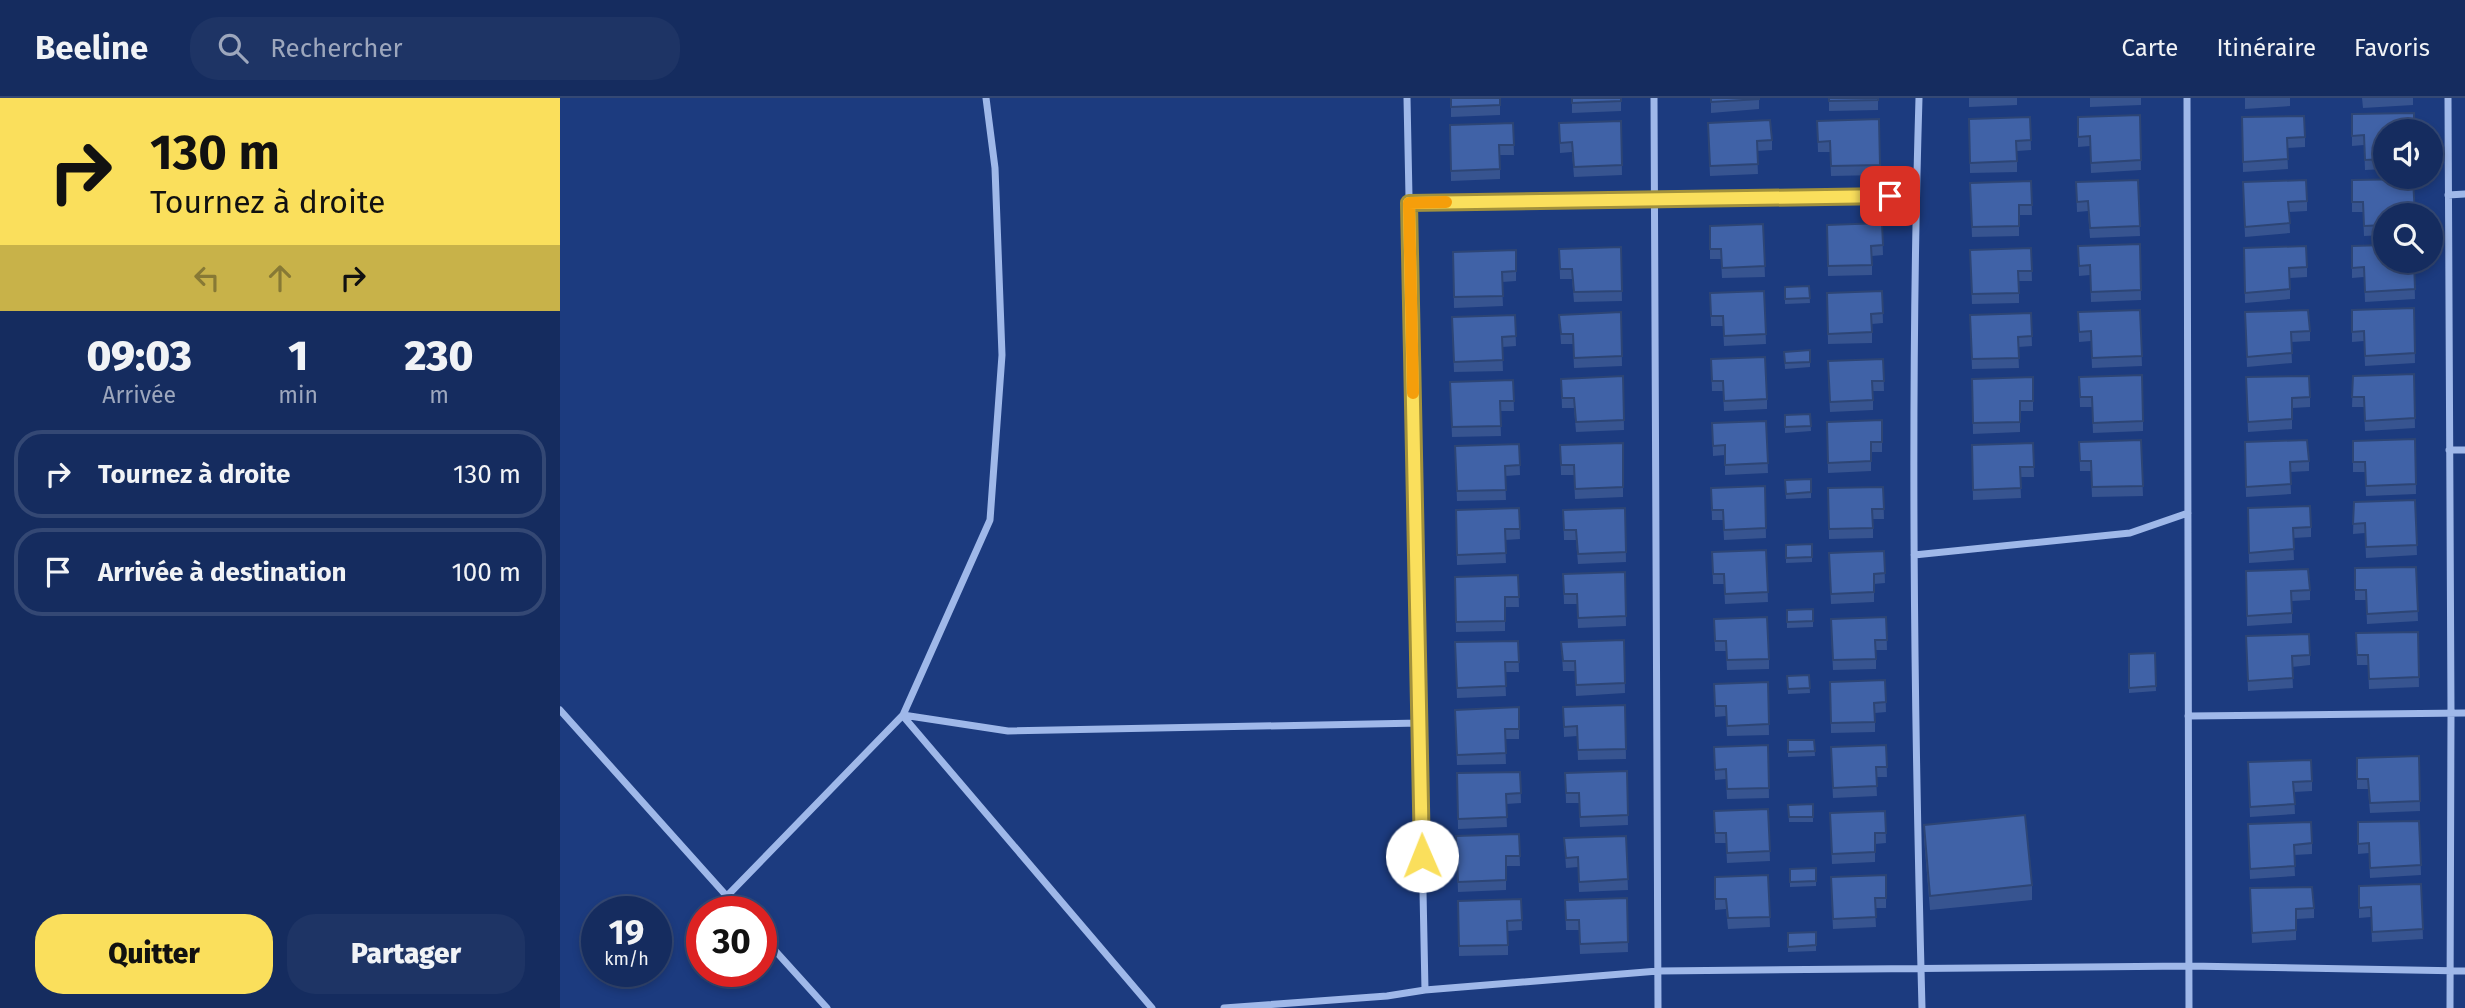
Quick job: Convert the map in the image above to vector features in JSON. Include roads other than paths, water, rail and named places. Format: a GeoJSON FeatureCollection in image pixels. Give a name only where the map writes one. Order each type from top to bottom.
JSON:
{"type":"FeatureCollection","features":[{"type":"Feature","properties":{"kind":"street"},"geometry":{"type":"LineString","coordinates":[[560,710],[727,896],[903,715],[990,520],[1002,355],[995,168],[986,98]]}},
{"type":"Feature","properties":{"kind":"street"},"geometry":{"type":"LineString","coordinates":[[1407,98],[1425,990]]}},
{"type":"Feature","properties":{"kind":"street"},"geometry":{"type":"LineString","coordinates":[[1654,98],[1658,1008]]}},
{"type":"Feature","properties":{"kind":"street"},"geometry":{"type":"LineString","coordinates":[[1919,98],[1914,555],[1922,1008]]}},
{"type":"Feature","properties":{"kind":"street"},"geometry":{"type":"LineString","coordinates":[[2187,98],[2189,1008]]}},
{"type":"Feature","properties":{"kind":"street"},"geometry":{"type":"LineString","coordinates":[[2448,98],[2450,1008]]}},
{"type":"Feature","properties":{"kind":"street"},"geometry":{"type":"LineString","coordinates":[[2448,195],[2465,194]]}},
{"type":"Feature","properties":{"kind":"street"},"geometry":{"type":"LineString","coordinates":[[1409,203],[1916,196]]}},
{"type":"Feature","properties":{"kind":"street"},"geometry":{"type":"LineString","coordinates":[[2449,450],[2465,450]]}},
{"type":"Feature","properties":{"kind":"street"},"geometry":{"type":"LineString","coordinates":[[1914,555],[2130,533],[2188,513]]}},
{"type":"Feature","properties":{"kind":"street"},"geometry":{"type":"LineString","coordinates":[[2188,716],[2465,713]]}},
{"type":"Feature","properties":{"kind":"street"},"geometry":{"type":"LineString","coordinates":[[903,715],[1008,731],[1420,723]]}},
{"type":"Feature","properties":{"kind":"street"},"geometry":{"type":"LineString","coordinates":[[903,715],[1152,1008]]}},
{"type":"Feature","properties":{"kind":"street"},"geometry":{"type":"LineString","coordinates":[[777,952],[827,1008]]}},
{"type":"Feature","properties":{"kind":"street"},"geometry":{"type":"LineString","coordinates":[[1224,1008],[1658,971],[2189,966],[2465,971]]}}]}
